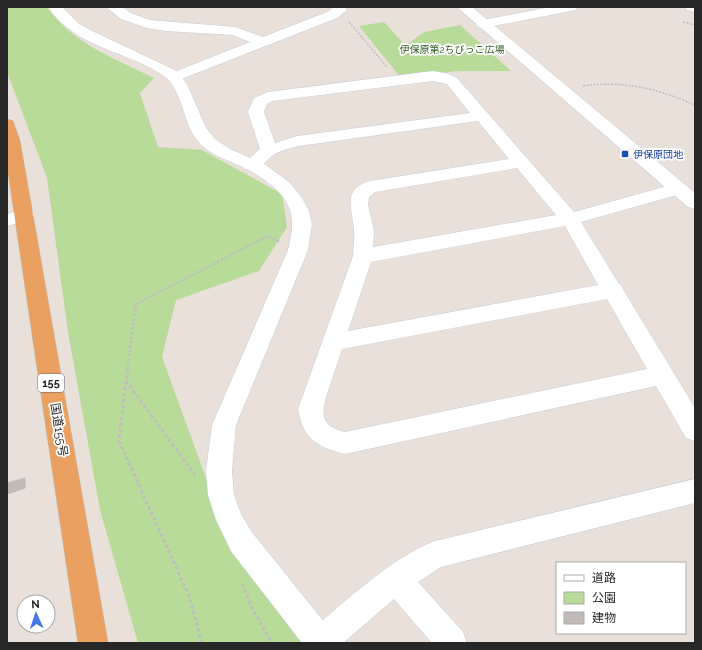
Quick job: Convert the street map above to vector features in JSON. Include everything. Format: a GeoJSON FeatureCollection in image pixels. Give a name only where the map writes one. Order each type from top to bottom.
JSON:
{"type":"FeatureCollection","features":[{"type":"Feature","properties":{"kind":"highway","name":"国道155号"},"geometry":{"type":"LineString","coordinates":[[7,124],[12,141],[16,218],[93,643]]}},
{"type":"Feature","properties":{"kind":"street"},"geometry":{"type":"LineString","coordinates":[[55,7],[66,19],[84,32],[162,69],[174,77],[181,87],[197,129],[209,143],[233,157],[270,175],[291,196],[302,219],[300,238],[294,261],[224,425],[219,471],[221,495],[230,520],[241,541],[321,643],[396,579],[435,555],[695,491]]}},
{"type":"Feature","properties":{"kind":"street"},"geometry":{"type":"LineString","coordinates":[[114,7],[126,16],[147,24],[165,27],[235,31],[263,42]]}},
{"type":"Feature","properties":{"kind":"street"},"geometry":{"type":"LineString","coordinates":[[464,7],[695,203]]}},
{"type":"Feature","properties":{"kind":"street"},"geometry":{"type":"LineString","coordinates":[[483,24],[571,7]]}},
{"type":"Feature","properties":{"kind":"street"},"geometry":{"type":"LineString","coordinates":[[174,77],[332,16],[339,9]]}},
{"type":"Feature","properties":{"kind":"street"},"geometry":{"type":"LineString","coordinates":[[269,150],[256,112],[260,101],[268,97],[433,76],[444,77],[452,81],[570,219],[614,290],[695,430]]}},
{"type":"Feature","properties":{"kind":"street"},"geometry":{"type":"LineString","coordinates":[[251,165],[269,150],[297,141],[482,116]]}},
{"type":"Feature","properties":{"kind":"street"},"geometry":{"type":"LineString","coordinates":[[522,162],[370,187],[363,191],[359,198],[364,231],[363,256],[310,409],[311,420],[316,430],[329,440],[345,443],[662,375]]}},
{"type":"Feature","properties":{"kind":"street"},"geometry":{"type":"LineString","coordinates":[[363,256],[570,219],[678,189]]}},
{"type":"Feature","properties":{"kind":"street"},"geometry":{"type":"LineString","coordinates":[[334,342],[614,290]]}},
{"type":"Feature","properties":{"kind":"street"},"geometry":{"type":"LineString","coordinates":[[396,579],[452,643]]}},
{"type":"Feature","properties":{"kind":"path"},"geometry":{"type":"LineString","coordinates":[[339,9],[398,80]]}},
{"type":"Feature","properties":{"kind":"path"},"geometry":{"type":"LineString","coordinates":[[683,22],[695,25]]}},
{"type":"Feature","properties":{"kind":"path"},"geometry":{"type":"LineString","coordinates":[[562,90],[589,85],[618,84],[646,88],[676,96],[695,105]]}},
{"type":"Feature","properties":{"kind":"path"},"geometry":{"type":"LineString","coordinates":[[202,643],[189,596],[119,441],[136,304],[268,236],[284,244]]}},
{"type":"Feature","properties":{"kind":"path"},"geometry":{"type":"LineString","coordinates":[[126,381],[198,480]]}},
{"type":"Feature","properties":{"kind":"path"},"geometry":{"type":"LineString","coordinates":[[240,581],[253,610],[272,643]]}},
{"type":"Feature","properties":{"kind":"green space"},"geometry":{"type":"Polygon","coordinates":[[[7,7],[47,7],[68,31],[81,40],[110,57],[154,78],[140,93],[158,147],[202,150],[282,194],[287,227],[259,271],[176,300],[162,357],[211,492],[306,643],[138,643],[100,510],[68,332],[47,178],[7,72],[7,7]]]}},
{"type":"Feature","properties":{"kind":"green space","name":"伊保原第2ちびっこ広場"},"geometry":{"type":"Polygon","coordinates":[[[384,22],[404,44],[409,43],[424,32],[460,25],[511,71],[457,71],[401,78],[359,26],[384,22]]]}},
{"type":"Feature","properties":{"kind":"building"},"geometry":{"type":"Polygon","coordinates":[[[25,478],[25,488],[7,494],[7,483],[25,478]]]}},
{"type":"Feature","properties":{"kind":"place","name":"伊保原団地"},"geometry":{"type":"Point","coordinates":[625,154]}}]}
